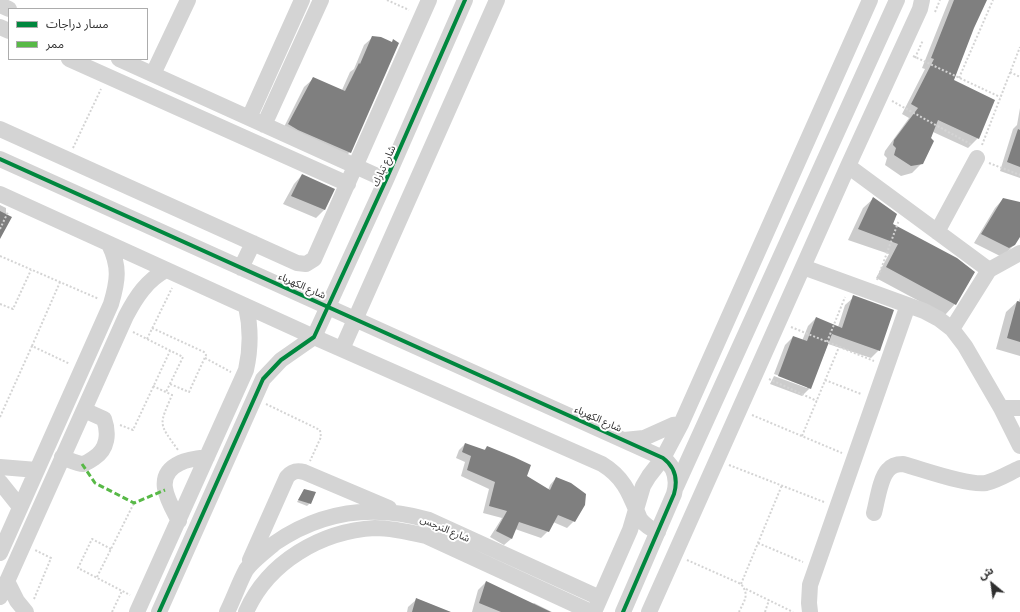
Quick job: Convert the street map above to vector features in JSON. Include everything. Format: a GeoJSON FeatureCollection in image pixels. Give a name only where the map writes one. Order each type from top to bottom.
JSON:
{"type":"FeatureCollection","features":[{"type":"Feature","properties":{"kind":"street"},"geometry":{"type":"LineString","coordinates":[[153,74],[188,0]]}},
{"type":"Feature","properties":{"kind":"street"},"geometry":{"type":"LineString","coordinates":[[249,118],[302,0]]}},
{"type":"Feature","properties":{"kind":"street"},"geometry":{"type":"LineString","coordinates":[[264,125],[321,0]]}},
{"type":"Feature","properties":{"kind":"street"},"geometry":{"type":"LineString","coordinates":[[0,129],[253,243],[302,264],[306,264],[312,261],[348,184],[429,0]]}},
{"type":"Feature","properties":{"kind":"street","name":"شارع تبارك"},"geometry":{"type":"LineString","coordinates":[[314,337],[466,0]]}},
{"type":"Feature","properties":{"kind":"street"},"geometry":{"type":"LineString","coordinates":[[342,349],[497,0]]}},
{"type":"Feature","properties":{"kind":"street"},"geometry":{"type":"LineString","coordinates":[[595,607],[630,530],[636,508],[649,476],[663,458],[681,424],[870,0]]}},
{"type":"Feature","properties":{"kind":"street"},"geometry":{"type":"LineString","coordinates":[[623,612],[676,487],[897,0]]}},
{"type":"Feature","properties":{"kind":"street"},"geometry":{"type":"LineString","coordinates":[[649,612],[848,166],[920,10],[922,0]]}},
{"type":"Feature","properties":{"kind":"street"},"geometry":{"type":"LineString","coordinates":[[71,60],[348,184]]}},
{"type":"Feature","properties":{"kind":"street"},"geometry":{"type":"LineString","coordinates":[[121,60],[386,180]]}},
{"type":"Feature","properties":{"kind":"street"},"geometry":{"type":"LineString","coordinates":[[937,232],[979,154]]}},
{"type":"Feature","properties":{"kind":"street","name":"شارع الكهرباء"},"geometry":{"type":"LineString","coordinates":[[0,159],[663,458]]}},
{"type":"Feature","properties":{"kind":"street"},"geometry":{"type":"LineString","coordinates":[[848,166],[989,270]]}},
{"type":"Feature","properties":{"kind":"street"},"geometry":{"type":"LineString","coordinates":[[7,197],[314,337],[602,464],[611,469],[624,484],[643,523],[652,530],[658,532]]}},
{"type":"Feature","properties":{"kind":"street"},"geometry":{"type":"LineString","coordinates":[[241,268],[253,243]]}},
{"type":"Feature","properties":{"kind":"street"},"geometry":{"type":"LineString","coordinates":[[0,552],[111,304],[116,289],[117,273],[115,257],[109,244]]}},
{"type":"Feature","properties":{"kind":"street"},"geometry":{"type":"LineString","coordinates":[[952,329],[989,270],[1020,253]]}},
{"type":"Feature","properties":{"kind":"street"},"geometry":{"type":"LineString","coordinates":[[803,268],[908,305],[929,314],[952,329],[965,346],[1019,441]]}},
{"type":"Feature","properties":{"kind":"street"},"geometry":{"type":"LineString","coordinates":[[0,597],[121,326],[134,301],[144,288],[155,275],[166,270]]}},
{"type":"Feature","properties":{"kind":"street"},"geometry":{"type":"LineString","coordinates":[[810,612],[810,585],[908,305]]}},
{"type":"Feature","properties":{"kind":"street"},"geometry":{"type":"LineString","coordinates":[[140,606],[246,370],[250,344],[250,325],[246,306]]}},
{"type":"Feature","properties":{"kind":"street"},"geometry":{"type":"LineString","coordinates":[[159,612],[263,379],[292,352],[314,337]]}},
{"type":"Feature","properties":{"kind":"street"},"geometry":{"type":"LineString","coordinates":[[1001,408],[1020,408]]}},
{"type":"Feature","properties":{"kind":"street"},"geometry":{"type":"LineString","coordinates":[[62,457],[82,464],[97,456],[106,443],[107,426],[104,419],[84,410]]}},
{"type":"Feature","properties":{"kind":"street"},"geometry":{"type":"LineString","coordinates":[[624,440],[644,438],[673,425],[681,424]]}},
{"type":"Feature","properties":{"kind":"street"},"geometry":{"type":"LineString","coordinates":[[178,521],[166,497],[165,483],[170,471],[180,463],[207,456]]}},
{"type":"Feature","properties":{"kind":"street"},"geometry":{"type":"LineString","coordinates":[[663,458],[672,467],[676,487]]}},
{"type":"Feature","properties":{"kind":"street"},"geometry":{"type":"LineString","coordinates":[[874,513],[885,474],[892,466],[897,464],[903,464],[967,482],[981,483],[995,480],[1020,468]]}},
{"type":"Feature","properties":{"kind":"street"},"geometry":{"type":"LineString","coordinates":[[0,467],[37,470]]}},
{"type":"Feature","properties":{"kind":"street"},"geometry":{"type":"LineString","coordinates":[[247,569],[287,477],[294,471],[304,472],[399,513]]}},
{"type":"Feature","properties":{"kind":"street"},"geometry":{"type":"LineString","coordinates":[[0,482],[20,507]]}},
{"type":"Feature","properties":{"kind":"street","name":"شارع النرجس"},"geometry":{"type":"LineString","coordinates":[[227,612],[247,569],[267,549],[290,533],[316,521],[343,514],[371,511],[399,513],[429,520],[595,607]]}},
{"type":"Feature","properties":{"kind":"street","name":"شارع النرجس"},"geometry":{"type":"LineString","coordinates":[[246,612],[249,604],[264,583],[282,564],[303,549],[326,538],[350,531],[376,528],[401,530],[426,536],[595,607]]}},
{"type":"Feature","properties":{"kind":"street"},"geometry":{"type":"LineString","coordinates":[[7,581],[17,601],[29,609]]}},
{"type":"Feature","properties":{"kind":"path"},"geometry":{"type":"LineString","coordinates":[[387,0],[421,16]]}},
{"type":"Feature","properties":{"kind":"path"},"geometry":{"type":"LineString","coordinates":[[958,78],[993,0]]}},
{"type":"Feature","properties":{"kind":"path"},"geometry":{"type":"LineString","coordinates":[[979,154],[1020,47]]}},
{"type":"Feature","properties":{"kind":"path"},"geometry":{"type":"LineString","coordinates":[[901,51],[1000,97]]}},
{"type":"Feature","properties":{"kind":"path"},"geometry":{"type":"LineString","coordinates":[[1010,72],[1020,77]]}},
{"type":"Feature","properties":{"kind":"path"},"geometry":{"type":"LineString","coordinates":[[68,159],[107,77]]}},
{"type":"Feature","properties":{"kind":"path"},"geometry":{"type":"LineString","coordinates":[[881,95],[979,154],[1020,175]]}},
{"type":"Feature","properties":{"kind":"path"},"geometry":{"type":"LineString","coordinates":[[0,229],[7,197]]}},
{"type":"Feature","properties":{"kind":"path"},"geometry":{"type":"LineString","coordinates":[[872,292],[904,207]]}},
{"type":"Feature","properties":{"kind":"path"},"geometry":{"type":"LineString","coordinates":[[0,256],[111,304]]}},
{"type":"Feature","properties":{"kind":"path"},"geometry":{"type":"LineString","coordinates":[[0,304],[13,309],[31,270]]}},
{"type":"Feature","properties":{"kind":"path"},"geometry":{"type":"LineString","coordinates":[[0,416],[60,282]]}},
{"type":"Feature","properties":{"kind":"path"},"geometry":{"type":"LineString","coordinates":[[827,342],[850,284]]}},
{"type":"Feature","properties":{"kind":"path"},"geometry":{"type":"LineString","coordinates":[[147,339],[173,287]]}},
{"type":"Feature","properties":{"kind":"path"},"geometry":{"type":"LineString","coordinates":[[778,322],[887,366]]}},
{"type":"Feature","properties":{"kind":"path"},"geometry":{"type":"LineString","coordinates":[[121,326],[183,357],[166,392]]}},
{"type":"Feature","properties":{"kind":"path"},"geometry":{"type":"LineString","coordinates":[[152,328],[204,352],[206,355],[188,392],[170,384]]}},
{"type":"Feature","properties":{"kind":"path"},"geometry":{"type":"LineString","coordinates":[[32,346],[82,370]]}},
{"type":"Feature","properties":{"kind":"path"},"geometry":{"type":"LineString","coordinates":[[802,436],[839,347]]}},
{"type":"Feature","properties":{"kind":"path"},"geometry":{"type":"LineString","coordinates":[[133,430],[170,351]]}},
{"type":"Feature","properties":{"kind":"path"},"geometry":{"type":"LineString","coordinates":[[205,358],[242,378]]}},
{"type":"Feature","properties":{"kind":"path"},"geometry":{"type":"LineString","coordinates":[[756,373],[817,401]]}},
{"type":"Feature","properties":{"kind":"path"},"geometry":{"type":"LineString","coordinates":[[825,380],[875,399]]}},
{"type":"Feature","properties":{"kind":"path"},"geometry":{"type":"LineString","coordinates":[[153,386],[172,395],[162,418],[162,426],[187,461]]}},
{"type":"Feature","properties":{"kind":"path"},"geometry":{"type":"LineString","coordinates":[[254,398],[320,430],[321,437],[304,472]]}},
{"type":"Feature","properties":{"kind":"path"},"geometry":{"type":"LineString","coordinates":[[740,410],[854,458]]}},
{"type":"Feature","properties":{"kind":"path"},"geometry":{"type":"LineString","coordinates":[[717,460],[837,507]]}},
{"type":"Feature","properties":{"kind":"path"},"geometry":{"type":"LineString","coordinates":[[741,584],[782,485]]}},
{"type":"Feature","properties":{"kind":"path"},"geometry":{"type":"LineString","coordinates":[[97,577],[134,503]]}},
{"type":"Feature","properties":{"kind":"path"},"geometry":{"type":"LineString","coordinates":[[111,549],[92,539],[78,568],[122,591],[140,606]]}},
{"type":"Feature","properties":{"kind":"path"},"geometry":{"type":"LineString","coordinates":[[758,543],[816,568]]}},
{"type":"Feature","properties":{"kind":"path"},"geometry":{"type":"LineString","coordinates":[[23,545],[51,558],[29,609]]}},
{"type":"Feature","properties":{"kind":"path"},"geometry":{"type":"LineString","coordinates":[[674,555],[741,584],[745,589],[793,612]]}},
{"type":"Feature","properties":{"kind":"path"},"geometry":{"type":"LineString","coordinates":[[738,612],[746,596],[745,589]]}},
{"type":"Feature","properties":{"kind":"path"},"geometry":{"type":"LineString","coordinates":[[112,612],[122,591]]}},
{"type":"Feature","properties":{"kind":"path"},"geometry":{"type":"LineString","coordinates":[[765,612],[769,600]]}},
{"type":"Feature","properties":{"kind":"building"},"geometry":{"type":"Polygon","coordinates":[[[954,0],[987,0],[974,28],[954,80],[995,100],[979,139],[938,120],[931,138],[934,141],[923,164],[911,166],[894,155],[896,148],[893,145],[894,140],[918,108],[911,104],[934,59],[931,58],[954,0]]]}},
{"type":"Feature","properties":{"kind":"building"},"geometry":{"type":"Polygon","coordinates":[[[372,36],[381,37],[392,42],[393,39],[399,43],[351,153],[298,130],[288,124],[313,77],[345,91],[359,63],[360,64],[372,36]]]}},
{"type":"Feature","properties":{"kind":"building"},"geometry":{"type":"Polygon","coordinates":[[[1018,129],[1020,130],[1020,167],[1007,162],[1018,129]]]}},
{"type":"Feature","properties":{"kind":"building"},"geometry":{"type":"Polygon","coordinates":[[[302,174],[335,189],[325,210],[291,196],[302,174]]]}},
{"type":"Feature","properties":{"kind":"building"},"geometry":{"type":"Polygon","coordinates":[[[873,197],[897,214],[893,224],[957,258],[975,272],[956,305],[886,267],[898,244],[858,229],[873,197]]]}},
{"type":"Feature","properties":{"kind":"building"},"geometry":{"type":"Polygon","coordinates":[[[1003,198],[1020,202],[1020,237],[1015,245],[1009,248],[981,234],[1003,198]]]}},
{"type":"Feature","properties":{"kind":"building"},"geometry":{"type":"Polygon","coordinates":[[[0,211],[12,217],[0,239],[0,211]]]}},
{"type":"Feature","properties":{"kind":"building"},"geometry":{"type":"Polygon","coordinates":[[[853,295],[894,310],[880,351],[832,334],[811,389],[778,376],[793,336],[807,341],[816,317],[842,328],[853,295]]]}},
{"type":"Feature","properties":{"kind":"building"},"geometry":{"type":"Polygon","coordinates":[[[1017,301],[1020,302],[1020,342],[1007,338],[1017,301]]]}},
{"type":"Feature","properties":{"kind":"building"},"geometry":{"type":"Polygon","coordinates":[[[465,443],[485,450],[487,446],[531,465],[527,476],[550,490],[556,477],[571,483],[586,494],[585,505],[575,522],[558,515],[549,532],[519,522],[512,539],[496,531],[507,511],[489,506],[495,482],[467,470],[471,456],[462,452],[465,443]]]}},
{"type":"Feature","properties":{"kind":"building"},"geometry":{"type":"Polygon","coordinates":[[[304,489],[316,492],[311,504],[298,500],[304,489]]]}},
{"type":"Feature","properties":{"kind":"building"},"geometry":{"type":"Polygon","coordinates":[[[486,581],[551,612],[501,612],[479,603],[486,581]]]}},
{"type":"Feature","properties":{"kind":"building"},"geometry":{"type":"Polygon","coordinates":[[[416,598],[451,612],[412,612],[416,598]]]}},
{"type":"Feature","properties":{"kind":"marked path"},"geometry":{"type":"LineString","coordinates":[[82,464],[95,483],[134,503],[165,490]]}},
{"type":"Feature","properties":{"kind":"cycle path"},"geometry":{"type":"LineString","coordinates":[[159,612],[263,379],[281,360],[314,337],[386,180],[465,0]]}},
{"type":"Feature","properties":{"kind":"cycle path"},"geometry":{"type":"LineString","coordinates":[[0,159],[663,458],[673,470],[676,484],[674,494],[623,612]]}}]}
